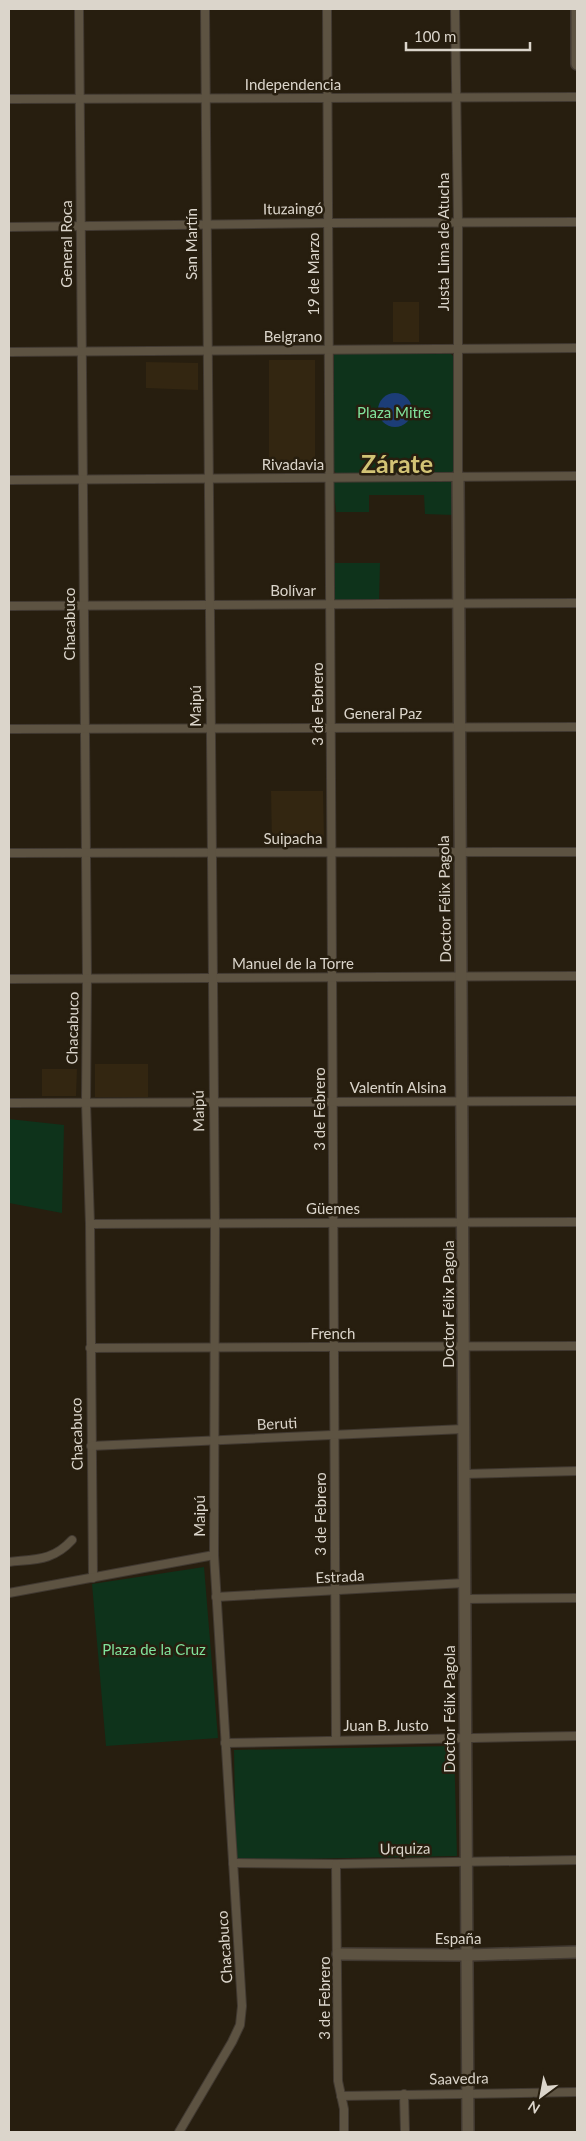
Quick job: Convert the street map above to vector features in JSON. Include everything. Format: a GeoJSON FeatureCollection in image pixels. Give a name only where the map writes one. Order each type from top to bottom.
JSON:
{"type":"FeatureCollection","features":[{"type":"Feature","properties":{"kind":"street","name":"General Roca"},"geometry":{"type":"LineString","coordinates":[[79,9],[82,479]]}},
{"type":"Feature","properties":{"kind":"street","name":"San Martín"},"geometry":{"type":"LineString","coordinates":[[204,9],[208,479]]}},
{"type":"Feature","properties":{"kind":"street","name":"19 de Marzo"},"geometry":{"type":"LineString","coordinates":[[327,9],[330,478]]}},
{"type":"Feature","properties":{"kind":"street","name":"Justa Lima de Atucha"},"geometry":{"type":"LineString","coordinates":[[455,9],[458,222],[458,476]]}},
{"type":"Feature","properties":{"kind":"street"},"geometry":{"type":"LineString","coordinates":[[577,9],[577,64]]}},
{"type":"Feature","properties":{"kind":"street","name":"Independencia"},"geometry":{"type":"LineString","coordinates":[[9,99],[577,97]]}},
{"type":"Feature","properties":{"kind":"street","name":"Ituzaingó"},"geometry":{"type":"LineString","coordinates":[[9,227],[577,222]]}},
{"type":"Feature","properties":{"kind":"street","name":"Belgrano"},"geometry":{"type":"LineString","coordinates":[[9,352],[577,348]]}},
{"type":"Feature","properties":{"kind":"street","name":"Doctor Félix Pagola"},"geometry":{"type":"LineString","coordinates":[[458,476],[468,2132]]}},
{"type":"Feature","properties":{"kind":"street","name":"Rivadavia"},"geometry":{"type":"LineString","coordinates":[[9,480],[577,476]]}},
{"type":"Feature","properties":{"kind":"street","name":"3 de Febrero"},"geometry":{"type":"LineString","coordinates":[[330,478],[336,1740]]}},
{"type":"Feature","properties":{"kind":"street","name":"Chacabuco"},"geometry":{"type":"LineString","coordinates":[[82,479],[85,605],[86,1103],[90,1224],[93,1578]]}},
{"type":"Feature","properties":{"kind":"street","name":"Maipú"},"geometry":{"type":"LineString","coordinates":[[208,479],[215,1224],[214,1555],[225,1743]]}},
{"type":"Feature","properties":{"kind":"street","name":"Bolívar"},"geometry":{"type":"LineString","coordinates":[[9,606],[577,603]]}},
{"type":"Feature","properties":{"kind":"street","name":"General Paz"},"geometry":{"type":"LineString","coordinates":[[9,730],[577,727]]}},
{"type":"Feature","properties":{"kind":"street","name":"Suipacha"},"geometry":{"type":"LineString","coordinates":[[9,853],[577,852]]}},
{"type":"Feature","properties":{"kind":"street","name":"Manuel de la Torre"},"geometry":{"type":"LineString","coordinates":[[9,979],[577,976]]}},
{"type":"Feature","properties":{"kind":"street","name":"Valentín Alsina"},"geometry":{"type":"LineString","coordinates":[[9,1103],[577,1101]]}},
{"type":"Feature","properties":{"kind":"street","name":"Güemes"},"geometry":{"type":"LineString","coordinates":[[90,1224],[577,1222]]}},
{"type":"Feature","properties":{"kind":"street","name":"French"},"geometry":{"type":"LineString","coordinates":[[90,1348],[464,1348],[577,1346]]}},
{"type":"Feature","properties":{"kind":"street","name":"Beruti"},"geometry":{"type":"LineString","coordinates":[[91,1446],[214,1442],[335,1434],[464,1429]]}},
{"type":"Feature","properties":{"kind":"street"},"geometry":{"type":"LineString","coordinates":[[464,1474],[577,1471]]}},
{"type":"Feature","properties":{"kind":"street"},"geometry":{"type":"LineString","coordinates":[[9,1562],[47,1557],[62,1551],[72,1540]]}},
{"type":"Feature","properties":{"kind":"street"},"geometry":{"type":"LineString","coordinates":[[9,1593],[214,1555]]}},
{"type":"Feature","properties":{"kind":"street","name":"Estrada"},"geometry":{"type":"LineString","coordinates":[[216,1597],[464,1583]]}},
{"type":"Feature","properties":{"kind":"street"},"geometry":{"type":"LineString","coordinates":[[464,1599],[577,1598]]}},
{"type":"Feature","properties":{"kind":"street","name":"Juan B. Justo"},"geometry":{"type":"LineString","coordinates":[[225,1743],[336,1740],[465,1740],[577,1736]]}},
{"type":"Feature","properties":{"kind":"street","name":"Chacabuco"},"geometry":{"type":"LineString","coordinates":[[179,2132],[232,2042],[241,2017],[242,1996],[225,1743]]}},
{"type":"Feature","properties":{"kind":"street","name":"Urquiza"},"geometry":{"type":"LineString","coordinates":[[232,1863],[336,1864],[577,1860]]}},
{"type":"Feature","properties":{"kind":"street","name":"3 de Febrero"},"geometry":{"type":"LineString","coordinates":[[336,1864],[338,2081],[344,2109],[344,2132]]}},
{"type":"Feature","properties":{"kind":"street","name":"España"},"geometry":{"type":"LineString","coordinates":[[338,1954],[577,1952]]}},
{"type":"Feature","properties":{"kind":"street","name":"Saavedra"},"geometry":{"type":"LineString","coordinates":[[341,2096],[467,2092],[577,2092]]}},
{"type":"Feature","properties":{"kind":"street"},"geometry":{"type":"LineString","coordinates":[[404,2094],[405,2132]]}},
{"type":"Feature","properties":{"kind":"shaded area"},"geometry":{"type":"Polygon","coordinates":[[[393,302],[419,302],[419,342],[393,342],[393,302]]]}},
{"type":"Feature","properties":{"kind":"shaded area"},"geometry":{"type":"Polygon","coordinates":[[[269,360],[315,360],[315,469],[269,469],[269,360]]]}},
{"type":"Feature","properties":{"kind":"shaded area"},"geometry":{"type":"Polygon","coordinates":[[[146,362],[198,363],[198,390],[146,388],[146,362]]]}},
{"type":"Feature","properties":{"kind":"shaded area"},"geometry":{"type":"Polygon","coordinates":[[[271,791],[323,791],[324,839],[321,843],[272,844],[271,791]]]}},
{"type":"Feature","properties":{"kind":"shaded area"},"geometry":{"type":"Polygon","coordinates":[[[95,1064],[148,1064],[148,1097],[95,1097],[95,1064]]]}},
{"type":"Feature","properties":{"kind":"shaded area"},"geometry":{"type":"Polygon","coordinates":[[[42,1069],[77,1069],[76,1096],[42,1096],[42,1069]]]}},
{"type":"Feature","properties":{"kind":"green space","name":"Plaza Mitre"},"geometry":{"type":"Polygon","coordinates":[[[448,351],[454,357],[454,472],[337,475],[333,469],[334,355],[337,353],[448,351]]]}},
{"type":"Feature","properties":{"kind":"green space"},"geometry":{"type":"Polygon","coordinates":[[[453,479],[453,515],[425,514],[424,495],[369,495],[369,512],[336,512],[333,481],[453,479]]]}},
{"type":"Feature","properties":{"kind":"green space"},"geometry":{"type":"Polygon","coordinates":[[[333,563],[380,563],[379,602],[332,602],[333,563]]]}},
{"type":"Feature","properties":{"kind":"green space"},"geometry":{"type":"Polygon","coordinates":[[[9,1119],[64,1125],[62,1213],[9,1203],[9,1119]]]}},
{"type":"Feature","properties":{"kind":"green space","name":"Plaza de la Cruz"},"geometry":{"type":"Polygon","coordinates":[[[204,1567],[218,1738],[106,1746],[92,1584],[204,1567]]]}},
{"type":"Feature","properties":{"kind":"green space"},"geometry":{"type":"Polygon","coordinates":[[[454,1746],[457,1856],[236,1860],[234,1750],[454,1746]]]}},
{"type":"Feature","properties":{"kind":"water"},"geometry":{"type":"Polygon","coordinates":[[[395,393],[402,394],[407,398],[411,403],[411,417],[407,422],[402,426],[395,427],[388,426],[383,422],[379,417],[378,410],[379,403],[383,398],[388,394],[395,393]]]}},
{"type":"Feature","properties":{"kind":"district","name":"Zárate"},"geometry":{"type":"Point","coordinates":[397,464]}}]}
